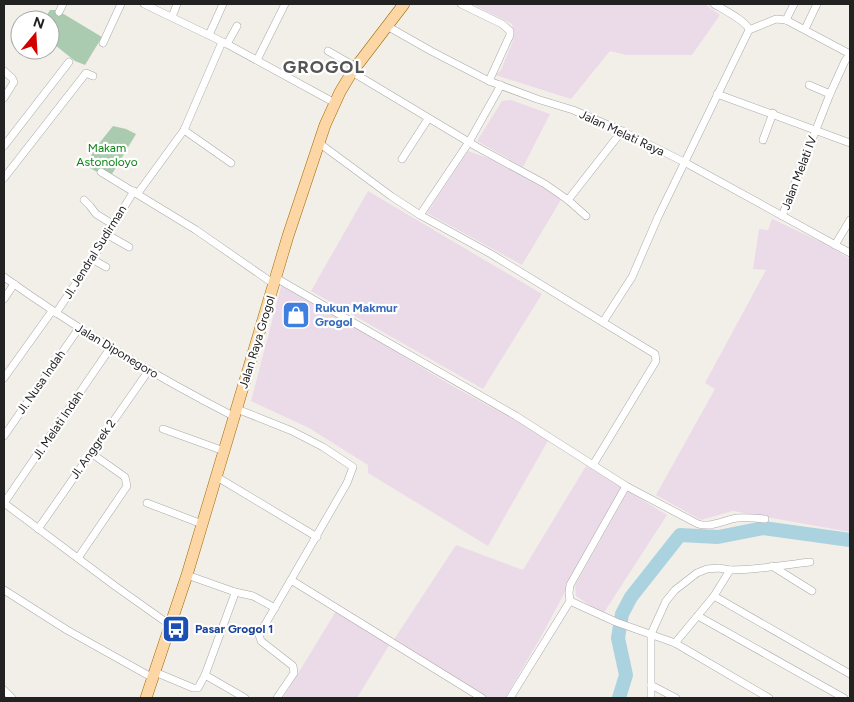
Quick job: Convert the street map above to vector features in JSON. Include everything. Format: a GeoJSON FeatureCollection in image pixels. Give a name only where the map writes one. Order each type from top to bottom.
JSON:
{"type":"FeatureCollection","features":[{"type":"Feature","properties":{"kind":"main road","name":"Jalan Raya Grogol"},"geometry":{"type":"LineString","coordinates":[[146,698],[187,575],[275,281],[319,143],[335,103],[354,69],[404,4]]}},
{"type":"Feature","properties":{"kind":"street"},"geometry":{"type":"LineString","coordinates":[[103,43],[121,4]]}},
{"type":"Feature","properties":{"kind":"street"},"geometry":{"type":"LineString","coordinates":[[144,4],[257,60],[335,103]]}},
{"type":"Feature","properties":{"kind":"street"},"geometry":{"type":"LineString","coordinates":[[172,17],[177,4]]}},
{"type":"Feature","properties":{"kind":"street"},"geometry":{"type":"LineString","coordinates":[[209,36],[223,4]]}},
{"type":"Feature","properties":{"kind":"street"},"geometry":{"type":"LineString","coordinates":[[257,60],[285,4]]}},
{"type":"Feature","properties":{"kind":"street"},"geometry":{"type":"LineString","coordinates":[[461,4],[502,24],[510,31],[510,35],[489,81]]}},
{"type":"Feature","properties":{"kind":"street"},"geometry":{"type":"LineString","coordinates":[[714,4],[748,26],[748,30]]}},
{"type":"Feature","properties":{"kind":"street"},"geometry":{"type":"LineString","coordinates":[[603,322],[632,277],[658,217],[686,163],[748,30],[776,19],[786,20],[805,29],[817,4]]}},
{"type":"Feature","properties":{"kind":"street"},"geometry":{"type":"LineString","coordinates":[[786,20],[791,6]]}},
{"type":"Feature","properties":{"kind":"street","name":"Jl. Jendral Sudirman"},"geometry":{"type":"LineString","coordinates":[[4,378],[92,259],[136,192],[184,130],[224,43],[237,26]]}},
{"type":"Feature","properties":{"kind":"street","name":"Jalan Melati Raya"},"geometry":{"type":"LineString","coordinates":[[387,26],[489,81],[582,113],[622,131],[686,163],[850,253]]}},
{"type":"Feature","properties":{"kind":"street","name":"Jalan Melati IV"},"geometry":{"type":"LineString","coordinates":[[782,216],[830,94],[850,54],[805,29]]}},
{"type":"Feature","properties":{"kind":"street"},"geometry":{"type":"LineString","coordinates":[[328,51],[428,118],[545,184],[568,200],[586,216]]}},
{"type":"Feature","properties":{"kind":"street"},"geometry":{"type":"LineString","coordinates":[[4,146],[69,62]]}},
{"type":"Feature","properties":{"kind":"street"},"geometry":{"type":"LineString","coordinates":[[4,71],[14,82],[4,98]]}},
{"type":"Feature","properties":{"kind":"street"},"geometry":{"type":"LineString","coordinates":[[4,178],[86,73],[93,76]]}},
{"type":"Feature","properties":{"kind":"street"},"geometry":{"type":"LineString","coordinates":[[420,215],[469,142],[501,85]]}},
{"type":"Feature","properties":{"kind":"street"},"geometry":{"type":"LineString","coordinates":[[809,85],[830,94]]}},
{"type":"Feature","properties":{"kind":"street"},"geometry":{"type":"LineString","coordinates":[[717,94],[850,143]]}},
{"type":"Feature","properties":{"kind":"street"},"geometry":{"type":"LineString","coordinates":[[763,140],[773,114]]}},
{"type":"Feature","properties":{"kind":"street"},"geometry":{"type":"LineString","coordinates":[[402,159],[428,118]]}},
{"type":"Feature","properties":{"kind":"street"},"geometry":{"type":"LineString","coordinates":[[184,130],[231,163]]}},
{"type":"Feature","properties":{"kind":"street"},"geometry":{"type":"LineString","coordinates":[[568,200],[622,131]]}},
{"type":"Feature","properties":{"kind":"street"},"geometry":{"type":"LineString","coordinates":[[319,143],[420,215],[491,254],[653,352],[657,358],[593,465]]}},
{"type":"Feature","properties":{"kind":"street"},"geometry":{"type":"LineString","coordinates":[[102,172],[275,281],[516,416],[626,486],[704,526],[738,518],[765,519]]}},
{"type":"Feature","properties":{"kind":"street"},"geometry":{"type":"LineString","coordinates":[[84,200],[96,214],[114,225]]}},
{"type":"Feature","properties":{"kind":"street"},"geometry":{"type":"LineString","coordinates":[[835,245],[850,220]]}},
{"type":"Feature","properties":{"kind":"street"},"geometry":{"type":"LineString","coordinates":[[108,235],[129,247]]}},
{"type":"Feature","properties":{"kind":"street"},"geometry":{"type":"LineString","coordinates":[[92,259],[106,267]]}},
{"type":"Feature","properties":{"kind":"street","name":"Jalan Diponegoro"},"geometry":{"type":"LineString","coordinates":[[4,277],[79,328],[186,392],[236,413],[292,431],[352,465],[353,470],[316,537]]}},
{"type":"Feature","properties":{"kind":"street"},"geometry":{"type":"LineString","coordinates":[[4,299],[14,284]]}},
{"type":"Feature","properties":{"kind":"street","name":"Jl. Nusa Indah"},"geometry":{"type":"LineString","coordinates":[[4,436],[79,328]]}},
{"type":"Feature","properties":{"kind":"street","name":"Jl. Melati Indah"},"geometry":{"type":"LineString","coordinates":[[4,503],[111,347]]}},
{"type":"Feature","properties":{"kind":"street","name":"Jl. Anggrek 2"},"geometry":{"type":"LineString","coordinates":[[38,529],[149,370]]}},
{"type":"Feature","properties":{"kind":"street"},"geometry":{"type":"LineString","coordinates":[[163,429],[224,451]]}},
{"type":"Feature","properties":{"kind":"street"},"geometry":{"type":"LineString","coordinates":[[78,558],[127,486],[125,477],[91,453]]}},
{"type":"Feature","properties":{"kind":"street"},"geometry":{"type":"LineString","coordinates":[[217,477],[316,537],[259,637],[261,641],[295,669],[294,674],[276,698]]}},
{"type":"Feature","properties":{"kind":"street"},"geometry":{"type":"LineString","coordinates":[[510,698],[570,601],[568,593],[570,585],[626,486]]}},
{"type":"Feature","properties":{"kind":"street"},"geometry":{"type":"LineString","coordinates":[[4,503],[170,625]]}},
{"type":"Feature","properties":{"kind":"street"},"geometry":{"type":"LineString","coordinates":[[146,503],[202,524]]}},
{"type":"Feature","properties":{"kind":"street"},"geometry":{"type":"LineString","coordinates":[[650,698],[651,634],[666,601],[675,590],[697,573],[707,569],[757,570],[772,566],[810,562]]}},
{"type":"Feature","properties":{"kind":"street"},"geometry":{"type":"LineString","coordinates":[[772,566],[812,591]]}},
{"type":"Feature","properties":{"kind":"street"},"geometry":{"type":"LineString","coordinates":[[675,643],[714,596],[730,570]]}},
{"type":"Feature","properties":{"kind":"street"},"geometry":{"type":"LineString","coordinates":[[187,575],[235,592],[253,596],[275,608]]}},
{"type":"Feature","properties":{"kind":"street"},"geometry":{"type":"LineString","coordinates":[[291,580],[482,698]]}},
{"type":"Feature","properties":{"kind":"street"},"geometry":{"type":"LineString","coordinates":[[4,590],[67,630],[154,675],[196,689],[205,674],[235,592]]}},
{"type":"Feature","properties":{"kind":"street"},"geometry":{"type":"LineString","coordinates":[[714,596],[850,674]]}},
{"type":"Feature","properties":{"kind":"street"},"geometry":{"type":"LineString","coordinates":[[570,601],[616,622],[675,643],[769,698]]}},
{"type":"Feature","properties":{"kind":"street"},"geometry":{"type":"LineString","coordinates":[[698,616],[844,698]]}},
{"type":"Feature","properties":{"kind":"street"},"geometry":{"type":"LineString","coordinates":[[205,674],[245,698]]}},
{"type":"Feature","properties":{"kind":"street"},"geometry":{"type":"LineString","coordinates":[[651,685],[676,698]]}},
{"type":"Feature","properties":{"kind":"street"},"geometry":{"type":"LineString","coordinates":[[4,690],[12,698]]}},
{"type":"Feature","properties":{"kind":"shaded area"},"geometry":{"type":"Polygon","coordinates":[[[472,4],[705,4],[720,15],[692,55],[626,55],[610,51],[571,99],[495,75],[501,70],[514,37],[512,24],[472,4]]]}},
{"type":"Feature","properties":{"kind":"shaded area"},"geometry":{"type":"Polygon","coordinates":[[[511,100],[550,114],[523,167],[477,141],[502,101],[511,100]]]}},
{"type":"Feature","properties":{"kind":"shaded area"},"geometry":{"type":"Polygon","coordinates":[[[468,151],[494,160],[562,198],[522,265],[427,213],[468,151]]]}},
{"type":"Feature","properties":{"kind":"shaded area"},"geometry":{"type":"Polygon","coordinates":[[[368,191],[542,294],[483,389],[311,291],[368,191]]]}},
{"type":"Feature","properties":{"kind":"shaded area"},"geometry":{"type":"Polygon","coordinates":[[[772,219],[824,243],[850,259],[850,532],[733,511],[701,520],[656,495],[715,389],[705,383],[766,270],[753,269],[759,229],[768,230],[772,219]]]}},
{"type":"Feature","properties":{"kind":"shaded area"},"geometry":{"type":"Polygon","coordinates":[[[282,283],[449,384],[549,439],[488,546],[368,473],[368,465],[309,428],[251,401],[282,283]]]}},
{"type":"Feature","properties":{"kind":"shaded area"},"geometry":{"type":"Polygon","coordinates":[[[586,466],[621,487],[542,635],[505,698],[487,698],[393,641],[456,545],[523,570],[586,466]]]}},
{"type":"Feature","properties":{"kind":"shaded area"},"geometry":{"type":"Polygon","coordinates":[[[628,491],[667,515],[603,614],[576,596],[575,585],[628,491]]]}},
{"type":"Feature","properties":{"kind":"shaded area"},"geometry":{"type":"Polygon","coordinates":[[[338,608],[391,642],[357,698],[283,698],[338,608]]]}},
{"type":"Feature","properties":{"kind":"green space"},"geometry":{"type":"Polygon","coordinates":[[[60,12],[102,37],[85,65],[75,61],[60,49],[60,12]]]}},
{"type":"Feature","properties":{"kind":"green space","name":"Makam Astonoloyo"},"geometry":{"type":"Polygon","coordinates":[[[113,126],[136,134],[109,179],[85,165],[113,126]]]}},
{"type":"Feature","properties":{"kind":"waterway"},"geometry":{"type":"LineString","coordinates":[[619,698],[626,675],[618,638],[622,614],[631,597],[680,535],[718,537],[763,528],[850,540]]}},
{"type":"Feature","properties":{"kind":"place","name":"Rukun Makmur Grogol"},"geometry":{"type":"Point","coordinates":[296,315]}},
{"type":"Feature","properties":{"kind":"place","name":"Pasar Grogol 1"},"geometry":{"type":"Point","coordinates":[176,629]}},
{"type":"Feature","properties":{"kind":"district","name":"GROGOL"},"geometry":{"type":"Point","coordinates":[324,67]}}]}
